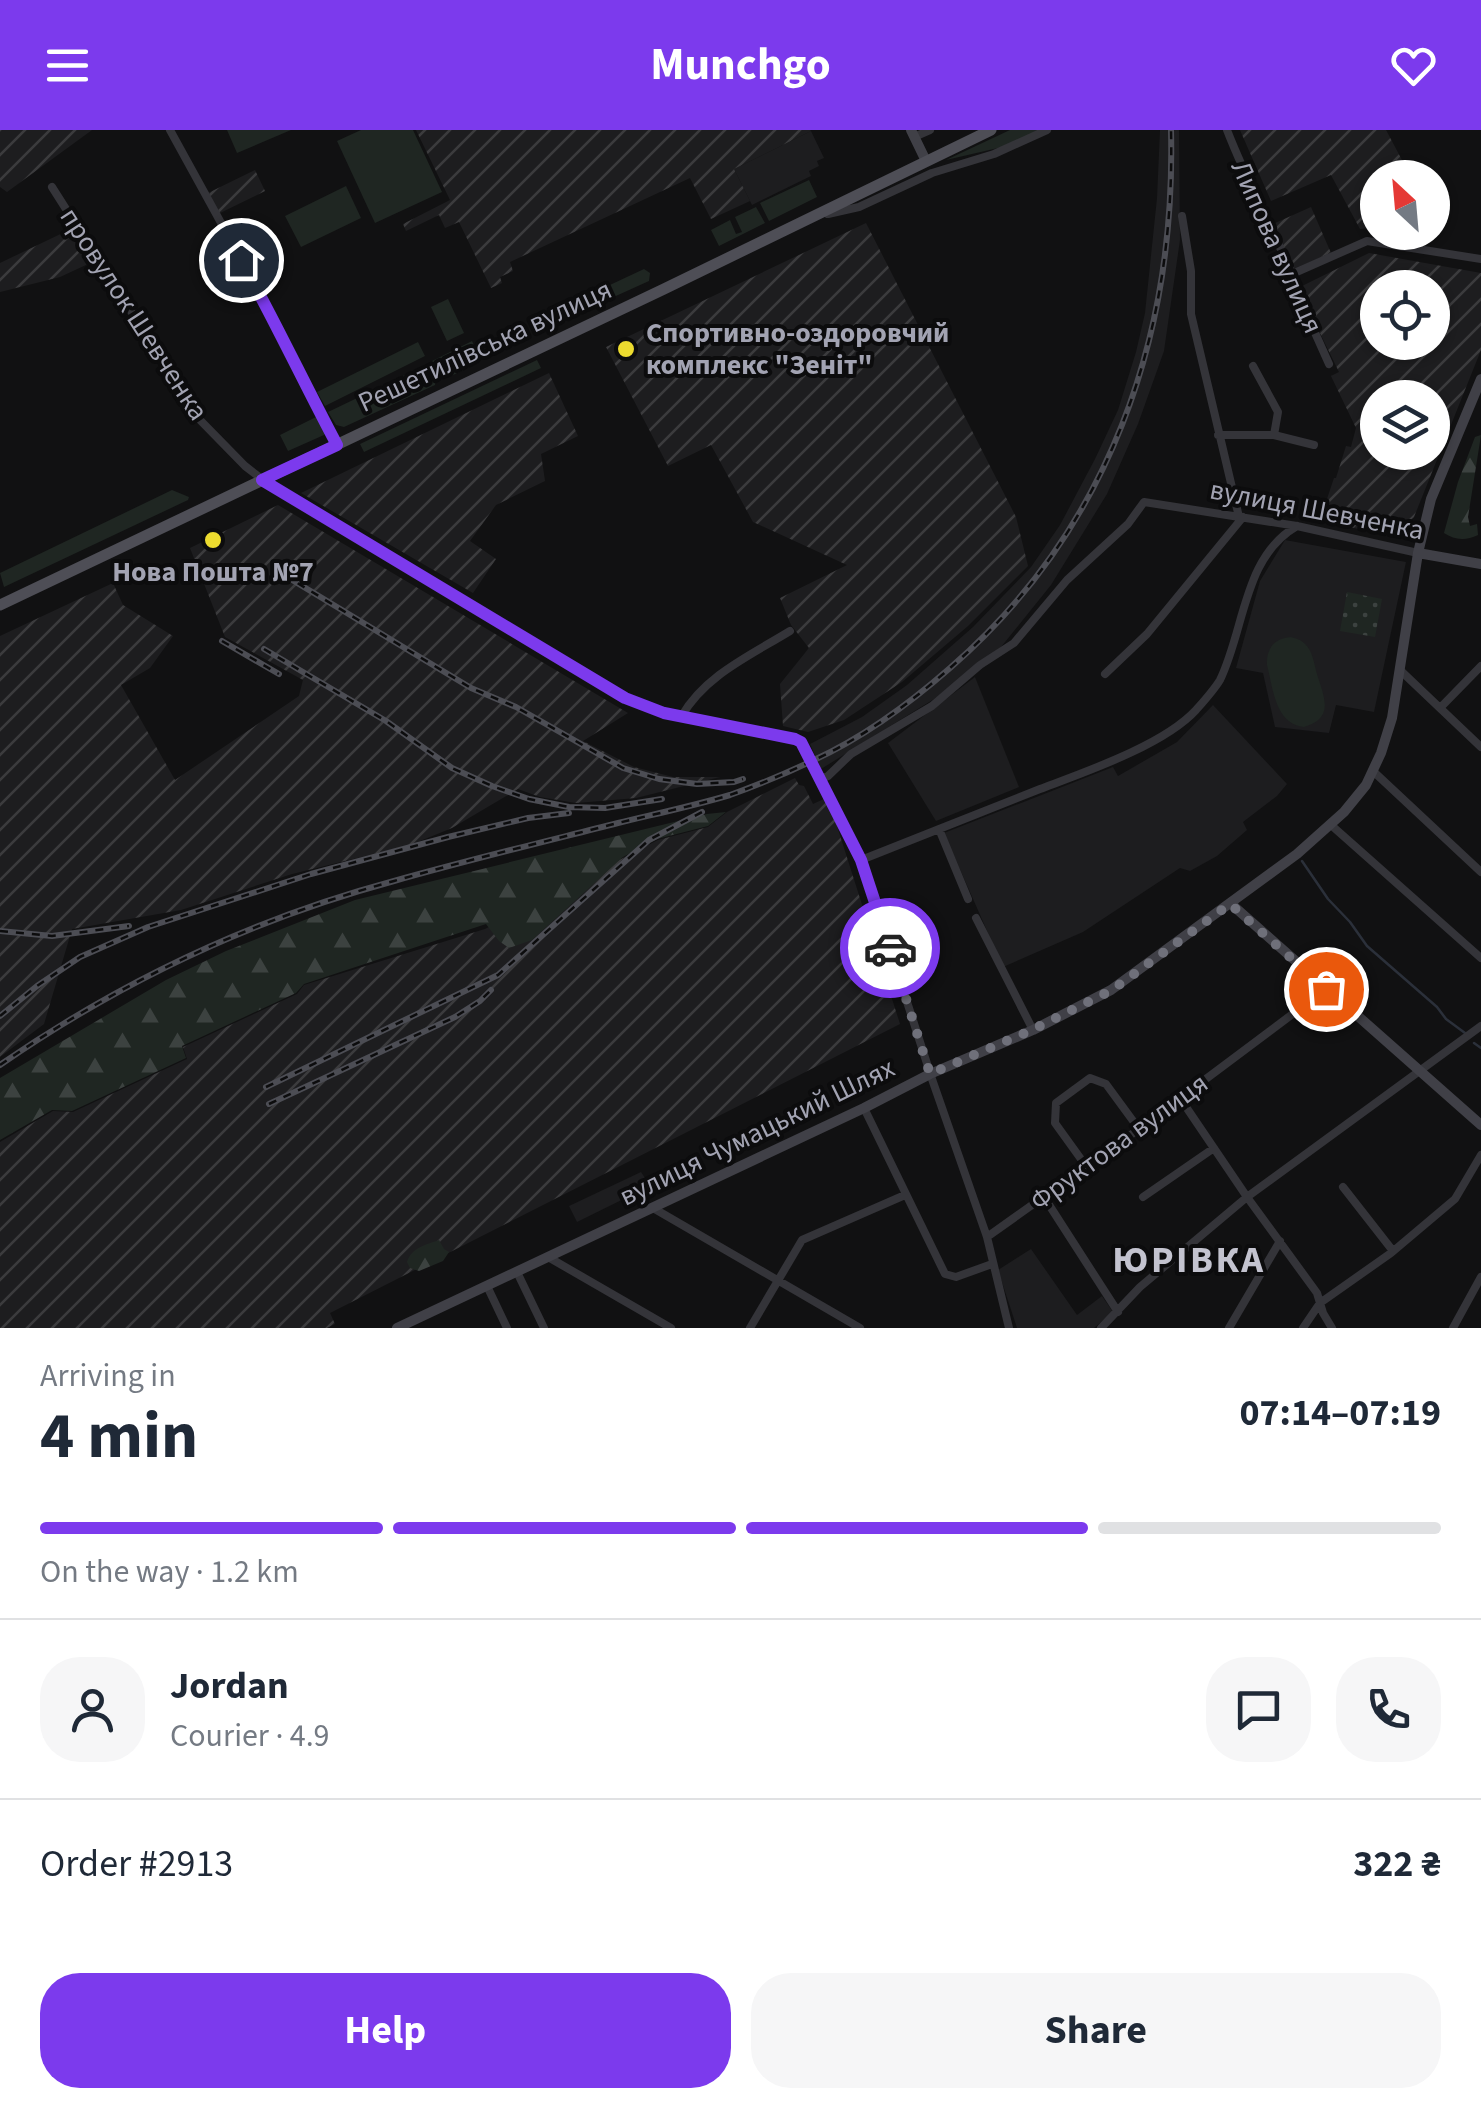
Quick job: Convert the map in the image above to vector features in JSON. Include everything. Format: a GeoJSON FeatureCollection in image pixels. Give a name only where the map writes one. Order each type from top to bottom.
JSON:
{"type":"FeatureCollection","features":[{"type":"Feature","properties":{"kind":"main road","name":"Решетилівська вулиця"},"geometry":{"type":"LineString","coordinates":[[0,605],[808,218],[929,167],[990,130]]}},
{"type":"Feature","properties":{"kind":"main road"},"geometry":{"type":"LineString","coordinates":[[913,134],[929,167]]}},
{"type":"Feature","properties":{"kind":"main road","name":"вулиця Чумацький Шлях"},"geometry":{"type":"LineString","coordinates":[[402,1327],[1112,990],[1331,825],[1374,772],[1392,718],[1418,553],[1431,499],[1475,407],[1481,380]]}},
{"type":"Feature","properties":{"kind":"main road","name":"вулиця Шевченка"},"geometry":{"type":"LineString","coordinates":[[1418,553],[1481,564]]}},
{"type":"Feature","properties":{"kind":"main road"},"geometry":{"type":"LineString","coordinates":[[1230,904],[1481,1125]]}},
{"type":"Feature","properties":{"kind":"street"},"geometry":{"type":"LineString","coordinates":[[170,130],[281,332],[337,445]]}},
{"type":"Feature","properties":{"kind":"street"},"geometry":{"type":"LineString","coordinates":[[913,134],[930,130]]}},
{"type":"Feature","properties":{"kind":"street"},"geometry":{"type":"LineString","coordinates":[[929,167],[994,154],[1047,130]]}},
{"type":"Feature","properties":{"kind":"street","name":"Липова вулиця"},"geometry":{"type":"LineString","coordinates":[[1227,130],[1329,364]]}},
{"type":"Feature","properties":{"kind":"street","name":"провулок Шевченка"},"geometry":{"type":"LineString","coordinates":[[52,187],[200,420],[262,480],[644,708],[798,740],[861,860],[987,1237]]}},
{"type":"Feature","properties":{"kind":"street"},"geometry":{"type":"LineString","coordinates":[[1105,674],[1147,634],[1241,517],[1190,314],[1192,272],[1182,216]]}},
{"type":"Feature","properties":{"kind":"street"},"geometry":{"type":"LineString","coordinates":[[1292,274],[1367,242],[1481,260]]}},
{"type":"Feature","properties":{"kind":"street"},"geometry":{"type":"LineString","coordinates":[[1253,366],[1278,412],[1274,434]]}},
{"type":"Feature","properties":{"kind":"street"},"geometry":{"type":"LineString","coordinates":[[1218,435],[1274,434],[1314,445]]}},
{"type":"Feature","properties":{"kind":"street","name":"вулиця Шевченка"},"geometry":{"type":"LineString","coordinates":[[821,780],[851,754],[932,706],[1014,642],[1068,580],[1128,524],[1144,502],[1297,526],[1418,553]]}},
{"type":"Feature","properties":{"kind":"street"},"geometry":{"type":"LineString","coordinates":[[861,860],[1105,764],[1169,732],[1194,713],[1218,683],[1261,563],[1276,541],[1297,526]]}},
{"type":"Feature","properties":{"kind":"street"},"geometry":{"type":"LineString","coordinates":[[681,717],[708,681],[790,631]]}},
{"type":"Feature","properties":{"kind":"street"},"geometry":{"type":"LineString","coordinates":[[1440,708],[1481,666]]}},
{"type":"Feature","properties":{"kind":"street"},"geometry":{"type":"LineString","coordinates":[[1400,672],[1481,747]]}},
{"type":"Feature","properties":{"kind":"street"},"geometry":{"type":"LineString","coordinates":[[1374,772],[1481,872]]}},
{"type":"Feature","properties":{"kind":"street"},"geometry":{"type":"LineString","coordinates":[[1331,825],[1481,958]]}},
{"type":"Feature","properties":{"kind":"street"},"geometry":{"type":"LineString","coordinates":[[939,829],[968,898]]}},
{"type":"Feature","properties":{"kind":"street"},"geometry":{"type":"LineString","coordinates":[[976,918],[1032,1030]]}},
{"type":"Feature","properties":{"kind":"street","name":"Фруктова вулиця"},"geometry":{"type":"LineString","coordinates":[[987,1237],[1326,989]]}},
{"type":"Feature","properties":{"kind":"street"},"geometry":{"type":"LineString","coordinates":[[1101,1328],[1140,1287],[1248,1197],[1481,1026]]}},
{"type":"Feature","properties":{"kind":"street"},"geometry":{"type":"LineString","coordinates":[[1086,1166],[1055,1123],[1056,1103],[1090,1078],[1106,1084],[1139,1129]]}},
{"type":"Feature","properties":{"kind":"street"},"geometry":{"type":"LineString","coordinates":[[1180,1098],[1317,1293],[1332,1328]]}},
{"type":"Feature","properties":{"kind":"street"},"geometry":{"type":"LineString","coordinates":[[864,1108],[945,1274],[956,1277],[992,1264]]}},
{"type":"Feature","properties":{"kind":"street"},"geometry":{"type":"LineString","coordinates":[[1144,1197],[1214,1148]]}},
{"type":"Feature","properties":{"kind":"street"},"geometry":{"type":"LineString","coordinates":[[1303,1328],[1320,1304],[1455,1199],[1481,1155]]}},
{"type":"Feature","properties":{"kind":"street"},"geometry":{"type":"LineString","coordinates":[[1343,1187],[1393,1251]]}},
{"type":"Feature","properties":{"kind":"street"},"geometry":{"type":"LineString","coordinates":[[750,1328],[802,1240],[905,1194]]}},
{"type":"Feature","properties":{"kind":"street"},"geometry":{"type":"LineString","coordinates":[[1044,1197],[1118,1312]]}},
{"type":"Feature","properties":{"kind":"street"},"geometry":{"type":"LineString","coordinates":[[652,1208],[860,1328]]}},
{"type":"Feature","properties":{"kind":"street"},"geometry":{"type":"LineString","coordinates":[[987,1237],[1009,1328]]}},
{"type":"Feature","properties":{"kind":"street"},"geometry":{"type":"LineString","coordinates":[[1228,1328],[1280,1241]]}},
{"type":"Feature","properties":{"kind":"street"},"geometry":{"type":"LineString","coordinates":[[548,1257],[671,1328]]}},
{"type":"Feature","properties":{"kind":"street"},"geometry":{"type":"LineString","coordinates":[[517,1272],[544,1328]]}},
{"type":"Feature","properties":{"kind":"street"},"geometry":{"type":"LineString","coordinates":[[1453,1328],[1481,1277]]}},
{"type":"Feature","properties":{"kind":"street"},"geometry":{"type":"LineString","coordinates":[[486,1286],[506,1328]]}},
{"type":"Feature","properties":{"kind":"shaded area"},"geometry":{"type":"Polygon","coordinates":[[[0,130],[92,130],[7,192],[0,187],[0,130]]]}},
{"type":"Feature","properties":{"kind":"shaded area"},"geometry":{"type":"Polygon","coordinates":[[[416,130],[811,131],[734,169],[750,201],[711,219],[690,178],[510,262],[513,271],[500,277],[502,283],[491,288],[459,222],[445,228],[439,215],[406,231],[403,224],[450,200],[416,130]]]}},
{"type":"Feature","properties":{"kind":"shaded area"},"geometry":{"type":"Polygon","coordinates":[[[1160,130],[1179,130],[1180,240],[1164,351],[1107,494],[1051,585],[1001,647],[934,699],[821,769],[810,744],[862,717],[907,685],[973,627],[1031,567],[1060,525],[1118,410],[1136,352],[1145,313],[1160,130]]]}},
{"type":"Feature","properties":{"kind":"shaded area"},"geometry":{"type":"Polygon","coordinates":[[[1240,130],[1386,130],[1402,160],[1360,160],[1360,229],[1331,175],[1271,201],[1240,130]]]}},
{"type":"Feature","properties":{"kind":"shaded area"},"geometry":{"type":"Polygon","coordinates":[[[811,131],[824,158],[817,161],[819,166],[809,171],[811,176],[752,205],[734,169],[811,131]]]}},
{"type":"Feature","properties":{"kind":"shaded area"},"geometry":{"type":"Polygon","coordinates":[[[255,170],[265,191],[218,214],[208,193],[255,170]]]}},
{"type":"Feature","properties":{"kind":"shaded area"},"geometry":{"type":"Polygon","coordinates":[[[1311,207],[1331,253],[1293,269],[1273,224],[1311,207]]]}},
{"type":"Feature","properties":{"kind":"shaded area"},"geometry":{"type":"Polygon","coordinates":[[[866,223],[1016,517],[1028,566],[968,626],[902,682],[844,720],[808,732],[783,726],[780,684],[809,648],[791,625],[780,598],[847,565],[753,522],[711,445],[668,466],[606,347],[866,223]]]}},
{"type":"Feature","properties":{"kind":"shaded area"},"geometry":{"type":"Polygon","coordinates":[[[69,230],[88,264],[60,277],[0,292],[0,263],[69,230]]]}},
{"type":"Feature","properties":{"kind":"shaded area"},"geometry":{"type":"Polygon","coordinates":[[[1369,253],[1481,273],[1481,350],[1450,427],[1450,380],[1360,380],[1360,470],[1433,470],[1414,517],[1393,537],[1320,520],[1356,428],[1331,376],[1339,372],[1298,288],[1369,253]]]}},
{"type":"Feature","properties":{"kind":"shaded area"},"geometry":{"type":"Polygon","coordinates":[[[549,373],[578,436],[541,454],[545,481],[496,505],[470,541],[496,559],[473,593],[301,493],[549,373]]]}},
{"type":"Feature","properties":{"kind":"shaded area"},"geometry":{"type":"Polygon","coordinates":[[[278,505],[628,713],[583,741],[634,767],[673,777],[720,777],[636,798],[576,803],[518,789],[452,828],[410,845],[292,874],[181,910],[72,929],[44,1024],[0,1057],[0,636],[113,583],[123,605],[173,636],[150,668],[121,685],[175,780],[299,696],[303,680],[225,637],[190,548],[278,505]]]}},
{"type":"Feature","properties":{"kind":"shaded area"},"geometry":{"type":"Polygon","coordinates":[[[1285,540],[1406,562],[1374,712],[1336,705],[1329,733],[1275,727],[1263,673],[1236,668],[1260,581],[1285,540]]]}},
{"type":"Feature","properties":{"kind":"shaded area"},"geometry":{"type":"Polygon","coordinates":[[[975,677],[1019,787],[936,821],[888,743],[975,677]]]}},
{"type":"Feature","properties":{"kind":"shaded area"},"geometry":{"type":"Polygon","coordinates":[[[1213,705],[1287,784],[1243,822],[1247,830],[1217,856],[1190,871],[1180,868],[1083,932],[1003,967],[944,833],[1113,767],[1118,776],[1177,742],[1213,705]]]}},
{"type":"Feature","properties":{"kind":"shaded area"},"geometry":{"type":"Polygon","coordinates":[[[795,778],[813,804],[824,799],[836,823],[900,1024],[330,1313],[335,1324],[327,1328],[0,1328],[0,1142],[53,1111],[73,1112],[187,1059],[183,1047],[297,994],[304,985],[485,929],[658,840],[708,827],[727,812],[795,778]]]}},
{"type":"Feature","properties":{"kind":"shaded area"},"geometry":{"type":"Polygon","coordinates":[[[641,1172],[645,1178],[650,1176],[654,1184],[577,1222],[569,1206],[641,1172]]]}},
{"type":"Feature","properties":{"kind":"shaded area"},"geometry":{"type":"Polygon","coordinates":[[[1031,1249],[1077,1315],[1102,1296],[1113,1312],[1094,1328],[1017,1328],[998,1270],[1031,1249]]]}},
{"type":"Feature","properties":{"kind":"green space"},"geometry":{"type":"Polygon","coordinates":[[[227,130],[291,130],[237,153],[227,130]]]}},
{"type":"Feature","properties":{"kind":"green space"},"geometry":{"type":"Polygon","coordinates":[[[361,130],[413,130],[442,192],[375,223],[337,141],[361,130]]]}},
{"type":"Feature","properties":{"kind":"green space"},"geometry":{"type":"Polygon","coordinates":[[[1010,130],[1042,130],[1011,145],[946,160],[1010,130]]]}},
{"type":"Feature","properties":{"kind":"green space"},"geometry":{"type":"Polygon","coordinates":[[[809,180],[817,197],[769,221],[760,203],[809,180]]]}},
{"type":"Feature","properties":{"kind":"green space"},"geometry":{"type":"Polygon","coordinates":[[[346,186],[361,218],[301,247],[285,216],[346,186]]]}},
{"type":"Feature","properties":{"kind":"green space"},"geometry":{"type":"Polygon","coordinates":[[[756,207],[765,223],[719,246],[711,230],[730,220],[736,234],[742,232],[735,217],[756,207]]]}},
{"type":"Feature","properties":{"kind":"green space"},"geometry":{"type":"Polygon","coordinates":[[[644,269],[650,273],[649,281],[604,301],[597,297],[597,291],[644,269]]]}},
{"type":"Feature","properties":{"kind":"green space"},"geometry":{"type":"Polygon","coordinates":[[[448,299],[464,333],[447,341],[431,307],[448,299]]]}},
{"type":"Feature","properties":{"kind":"green space"},"geometry":{"type":"Polygon","coordinates":[[[472,341],[480,358],[478,363],[441,378],[432,361],[472,341]]]}},
{"type":"Feature","properties":{"kind":"green space"},"geometry":{"type":"Polygon","coordinates":[[[418,342],[425,356],[325,406],[317,392],[418,342]]]}},
{"type":"Feature","properties":{"kind":"green space"},"geometry":{"type":"Polygon","coordinates":[[[537,360],[541,368],[364,452],[360,444],[537,360]]]}},
{"type":"Feature","properties":{"kind":"green space"},"geometry":{"type":"Polygon","coordinates":[[[430,363],[435,385],[344,427],[336,425],[328,412],[430,363]]]}},
{"type":"Feature","properties":{"kind":"green space"},"geometry":{"type":"Polygon","coordinates":[[[320,415],[324,435],[288,451],[280,435],[320,415]]]}},
{"type":"Feature","properties":{"kind":"green space"},"geometry":{"type":"Polygon","coordinates":[[[1481,435],[1468,517],[1470,526],[1477,524],[1478,535],[1456,538],[1444,533],[1458,482],[1475,437],[1481,435]]]}},
{"type":"Feature","properties":{"kind":"green space"},"geometry":{"type":"Polygon","coordinates":[[[172,490],[189,497],[188,500],[4,587],[0,573],[172,490]]]}},
{"type":"Feature","properties":{"kind":"green space"},"geometry":{"type":"Polygon","coordinates":[[[1347,592],[1382,599],[1375,637],[1340,631],[1347,592]]]}},
{"type":"Feature","properties":{"kind":"green space"},"geometry":{"type":"Polygon","coordinates":[[[1291,637],[1310,650],[1324,699],[1320,718],[1304,727],[1281,712],[1267,665],[1272,645],[1291,637]]]}},
{"type":"Feature","properties":{"kind":"green space"},"geometry":{"type":"Polygon","coordinates":[[[726,812],[708,826],[657,839],[623,857],[532,940],[509,948],[486,924],[304,984],[296,993],[182,1046],[186,1058],[72,1111],[52,1110],[0,1140],[0,1078],[166,980],[226,951],[355,900],[726,812]]]}},
{"type":"Feature","properties":{"kind":"green space"},"geometry":{"type":"Polygon","coordinates":[[[439,1240],[449,1252],[443,1261],[419,1271],[410,1268],[407,1262],[412,1253],[439,1240]]]}},
{"type":"Feature","properties":{"kind":"waterway"},"geometry":{"type":"LineString","coordinates":[[1302,861],[1367,946],[1465,1033]]}},
{"type":"Feature","properties":{"kind":"waterway"},"geometry":{"type":"LineString","coordinates":[[1474,1043],[1481,1048]]}},
{"type":"Feature","properties":{"kind":"railway"},"geometry":{"type":"LineString","coordinates":[[0,1065],[140,980],[239,934],[394,881],[730,795],[833,751],[918,694],[1005,614],[1052,555],[1091,492],[1122,425],[1145,355],[1161,282],[1169,207],[1171,130]]}},
{"type":"Feature","properties":{"kind":"railway"},"geometry":{"type":"LineString","coordinates":[[284,575],[471,688],[516,707],[623,768],[659,779],[697,784],[743,779]]}},
{"type":"Feature","properties":{"kind":"railway"},"geometry":{"type":"LineString","coordinates":[[222,641],[279,674]]}},
{"type":"Feature","properties":{"kind":"railway"},"geometry":{"type":"LineString","coordinates":[[264,649],[386,721],[452,768],[492,786],[569,807],[605,808],[662,799]]}},
{"type":"Feature","properties":{"kind":"railway"},"geometry":{"type":"LineString","coordinates":[[266,1087],[498,975],[649,840],[702,812]]}},
{"type":"Feature","properties":{"kind":"railway"},"geometry":{"type":"LineString","coordinates":[[0,1016],[80,957],[148,927],[311,874],[528,818],[569,813]]}},
{"type":"Feature","properties":{"kind":"railway"},"geometry":{"type":"LineString","coordinates":[[0,931],[52,936],[129,926]]}},
{"type":"Feature","properties":{"kind":"railway"},"geometry":{"type":"LineString","coordinates":[[269,1104],[455,1017],[491,990]]}},
{"type":"Feature","properties":{"kind":"way so far"},"geometry":{"type":"LineString","coordinates":[[890,948],[930,1074],[1112,990],[1230,904],[1326,989]]}},
{"type":"Feature","properties":{"kind":"place","name":"Спортивно-оздоровчий комплекс \"Зеніт\""},"geometry":{"type":"Point","coordinates":[626,349]}},
{"type":"Feature","properties":{"kind":"place","name":"Нова Пошта №7"},"geometry":{"type":"Point","coordinates":[213,540]}},
{"type":"Feature","properties":{"kind":"district","name":"ЮРІВКА"},"geometry":{"type":"Point","coordinates":[1189,1260]}},
{"type":"Feature","properties":{"kind":"route"},"geometry":{"type":"LineString","coordinates":[[241,260],[337,445],[262,480],[644,708],[801,742],[861,860],[890,948]]}}]}
